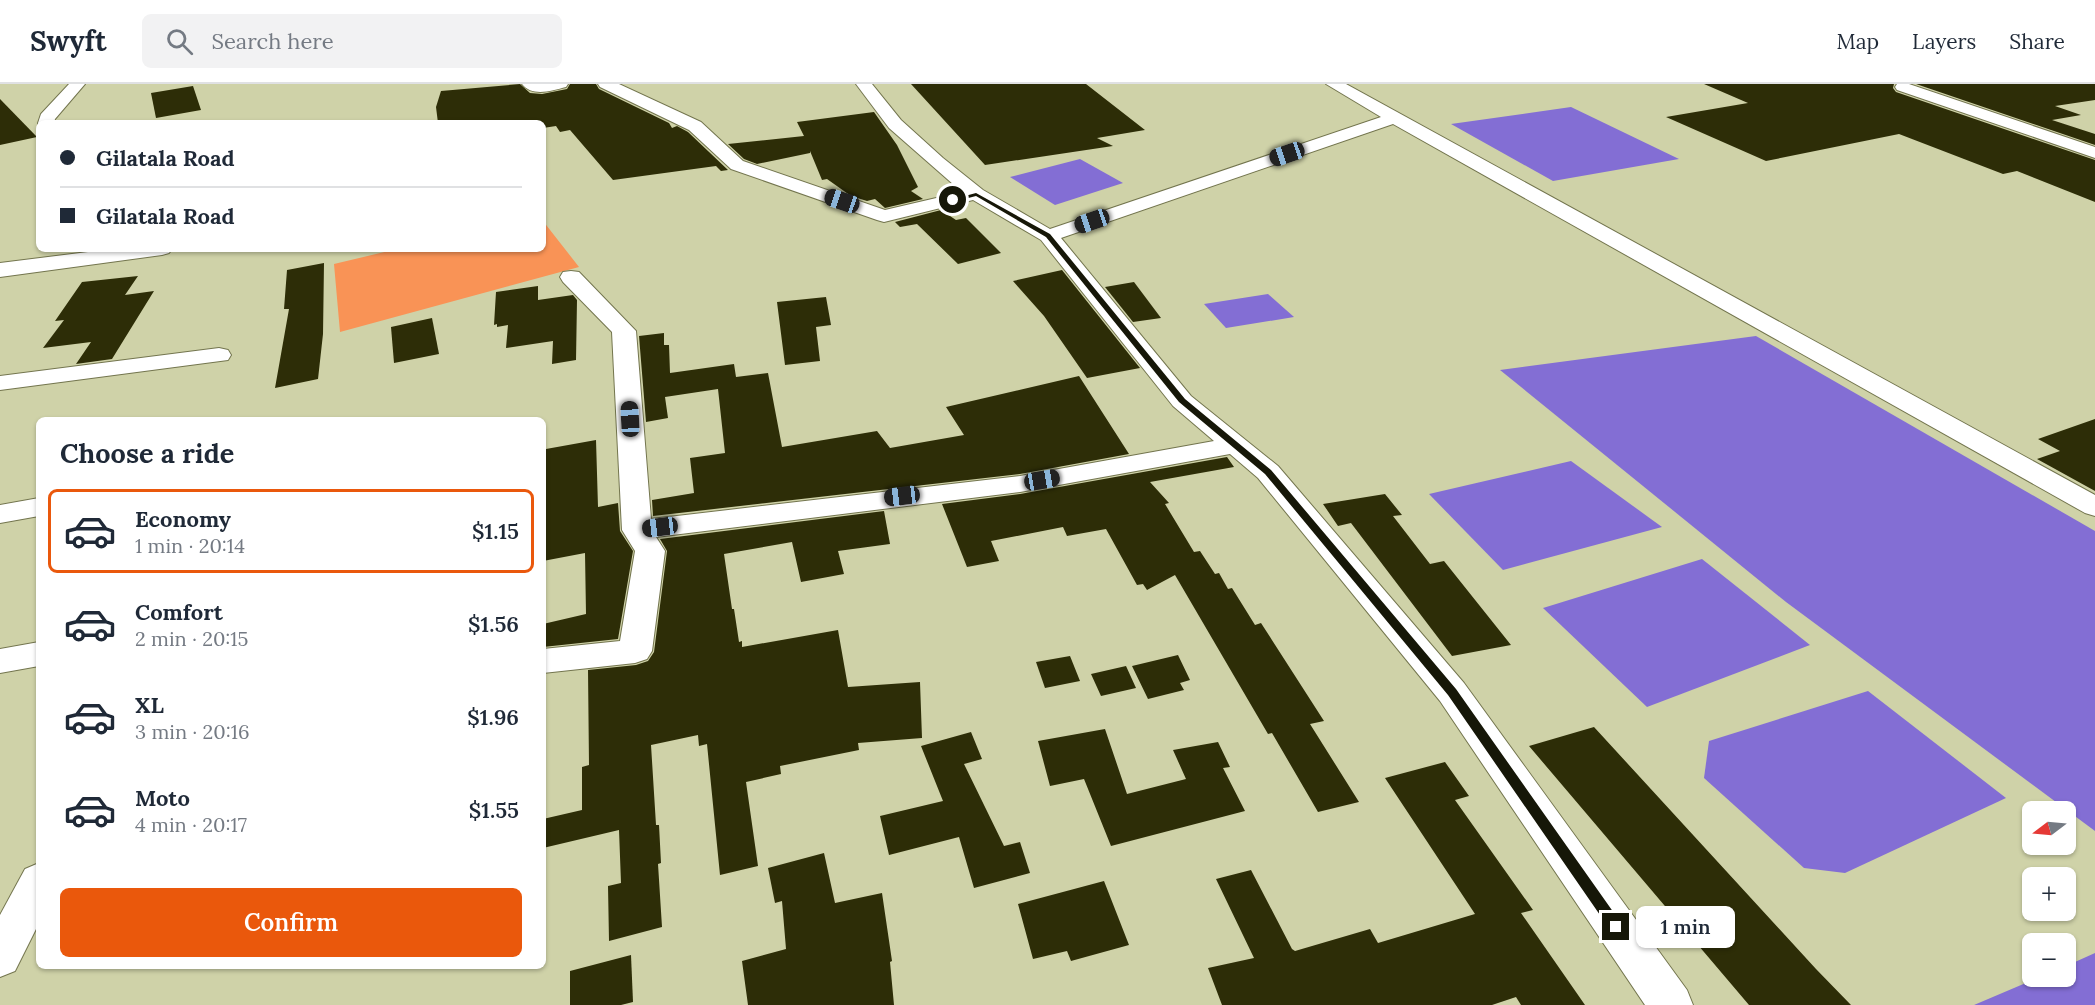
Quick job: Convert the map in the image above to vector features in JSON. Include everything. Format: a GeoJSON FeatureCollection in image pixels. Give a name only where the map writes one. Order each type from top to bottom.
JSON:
{"type":"FeatureCollection","features":[{"type":"Feature","properties":{"kind":"street"},"geometry":{"type":"LineString","coordinates":[[47,120],[77,84]]}},
{"type":"Feature","properties":{"kind":"street"},"geometry":{"type":"LineString","coordinates":[[530,84],[534,88],[560,84]]}},
{"type":"Feature","properties":{"kind":"street"},"geometry":{"type":"LineString","coordinates":[[606,84],[694,126],[737,165],[884,216],[976,194]]}},
{"type":"Feature","properties":{"kind":"street"},"geometry":{"type":"LineString","coordinates":[[864,84],[895,124],[976,194],[1048,236],[1182,401],[1268,472],[1452,692],[1671,1005]]}},
{"type":"Feature","properties":{"kind":"street"},"geometry":{"type":"LineString","coordinates":[[1334,84],[2095,507]]}},
{"type":"Feature","properties":{"kind":"street"},"geometry":{"type":"LineString","coordinates":[[1903,87],[2095,153]]}},
{"type":"Feature","properties":{"kind":"street"},"geometry":{"type":"LineString","coordinates":[[1048,236],[1393,118]]}},
{"type":"Feature","properties":{"kind":"street"},"geometry":{"type":"LineString","coordinates":[[0,271],[66,255],[114,252]]}},
{"type":"Feature","properties":{"kind":"street"},"geometry":{"type":"LineString","coordinates":[[546,661],[635,651],[650,551],[637,530],[624,331],[570,277]]}},
{"type":"Feature","properties":{"kind":"street"},"geometry":{"type":"LineString","coordinates":[[0,383],[219,355]]}},
{"type":"Feature","properties":{"kind":"street"},"geometry":{"type":"LineString","coordinates":[[637,530],[1020,484],[1235,445]]}},
{"type":"Feature","properties":{"kind":"street"},"geometry":{"type":"LineString","coordinates":[[0,514],[36,508]]}},
{"type":"Feature","properties":{"kind":"street"},"geometry":{"type":"LineString","coordinates":[[0,661],[36,655]]}},
{"type":"Feature","properties":{"kind":"street"},"geometry":{"type":"LineString","coordinates":[[0,957],[36,887]]}},
{"type":"Feature","properties":{"kind":"shaded area"},"geometry":{"type":"Polygon","coordinates":[[[1571,107],[1679,159],[1553,181],[1451,124],[1571,107]]]}},
{"type":"Feature","properties":{"kind":"shaded area"},"geometry":{"type":"Polygon","coordinates":[[[1080,159],[1123,183],[1055,205],[1010,177],[1080,159]]]}},
{"type":"Feature","properties":{"kind":"shaded area"},"geometry":{"type":"Polygon","coordinates":[[[546,225],[579,267],[340,332],[334,264],[384,252],[546,252],[546,225]]]}},
{"type":"Feature","properties":{"kind":"shaded area"},"geometry":{"type":"Polygon","coordinates":[[[1268,294],[1294,317],[1226,328],[1204,304],[1268,294]]]}},
{"type":"Feature","properties":{"kind":"shaded area"},"geometry":{"type":"Polygon","coordinates":[[[1756,336],[2095,531],[2095,831],[2076,817],[2076,801],[2055,801],[1786,602],[1500,370],[1756,336]]]}},
{"type":"Feature","properties":{"kind":"shaded area"},"geometry":{"type":"Polygon","coordinates":[[[1571,461],[1662,527],[1503,570],[1429,494],[1571,461]]]}},
{"type":"Feature","properties":{"kind":"shaded area"},"geometry":{"type":"Polygon","coordinates":[[[1702,559],[1810,645],[1647,707],[1543,608],[1702,559]]]}},
{"type":"Feature","properties":{"kind":"shaded area"},"geometry":{"type":"Polygon","coordinates":[[[1868,691],[2006,798],[1845,873],[1804,868],[1704,778],[1709,741],[1868,691]]]}},
{"type":"Feature","properties":{"kind":"shaded area"},"geometry":{"type":"Polygon","coordinates":[[[2095,953],[2095,1005],[1974,1005],[2022,985],[2022,987],[2076,987],[2076,962],[2095,953]]]}},
{"type":"Feature","properties":{"kind":"building"},"geometry":{"type":"Polygon","coordinates":[[[520,84],[530,93],[542,94],[567,89],[570,84],[596,84],[599,89],[669,123],[672,128],[677,126],[688,132],[728,170],[721,171],[716,166],[613,180],[570,130],[560,132],[556,126],[546,128],[546,120],[438,120],[436,107],[441,91],[520,84]]]}},
{"type":"Feature","properties":{"kind":"building"},"geometry":{"type":"Polygon","coordinates":[[[911,84],[1086,84],[1145,130],[1097,138],[1113,146],[985,165],[911,84]]]}},
{"type":"Feature","properties":{"kind":"building"},"geometry":{"type":"Polygon","coordinates":[[[1704,84],[1894,84],[1893,88],[1896,92],[2095,160],[2095,202],[2017,171],[2003,174],[1899,134],[1766,161],[1666,117],[1748,103],[1704,84]]]}},
{"type":"Feature","properties":{"kind":"building"},"geometry":{"type":"Polygon","coordinates":[[[1916,84],[2095,84],[2095,100],[2055,106],[2081,115],[2052,120],[2095,134],[2095,145],[1916,84]]]}},
{"type":"Feature","properties":{"kind":"building"},"geometry":{"type":"Polygon","coordinates":[[[193,86],[201,110],[156,118],[151,93],[193,86]]]}},
{"type":"Feature","properties":{"kind":"building"},"geometry":{"type":"Polygon","coordinates":[[[0,99],[36,137],[0,145],[0,99]]]}},
{"type":"Feature","properties":{"kind":"building"},"geometry":{"type":"Polygon","coordinates":[[[874,112],[897,145],[918,187],[911,191],[923,199],[885,208],[875,199],[867,201],[851,196],[827,179],[822,180],[810,151],[810,153],[757,164],[744,159],[728,144],[804,136],[797,122],[874,112]]]}},
{"type":"Feature","properties":{"kind":"building"},"geometry":{"type":"Polygon","coordinates":[[[941,210],[956,220],[966,218],[1001,253],[958,264],[917,224],[900,227],[895,222],[941,210]]]}},
{"type":"Feature","properties":{"kind":"building"},"geometry":{"type":"Polygon","coordinates":[[[324,263],[323,334],[318,379],[275,388],[289,309],[284,309],[287,270],[324,263]]]}},
{"type":"Feature","properties":{"kind":"building"},"geometry":{"type":"Polygon","coordinates":[[[1062,270],[1140,368],[1087,378],[1044,316],[1013,281],[1062,270]]]}},
{"type":"Feature","properties":{"kind":"building"},"geometry":{"type":"Polygon","coordinates":[[[138,276],[125,295],[154,291],[112,359],[76,364],[91,342],[43,348],[64,320],[55,321],[82,282],[138,276]]]}},
{"type":"Feature","properties":{"kind":"building"},"geometry":{"type":"Polygon","coordinates":[[[1134,282],[1161,318],[1133,322],[1105,287],[1134,282]]]}},
{"type":"Feature","properties":{"kind":"building"},"geometry":{"type":"Polygon","coordinates":[[[538,286],[538,300],[573,295],[577,300],[576,360],[552,364],[553,341],[506,348],[508,325],[497,327],[497,324],[494,325],[496,292],[538,286]]]}},
{"type":"Feature","properties":{"kind":"building"},"geometry":{"type":"Polygon","coordinates":[[[826,297],[831,325],[816,327],[820,361],[785,365],[777,302],[826,297]]]}},
{"type":"Feature","properties":{"kind":"building"},"geometry":{"type":"Polygon","coordinates":[[[432,318],[439,354],[394,363],[391,327],[432,318]]]}},
{"type":"Feature","properties":{"kind":"building"},"geometry":{"type":"Polygon","coordinates":[[[664,333],[664,345],[669,345],[670,373],[734,364],[736,377],[768,373],[782,447],[877,431],[890,448],[964,435],[946,407],[1079,376],[1129,454],[1020,474],[653,516],[652,500],[694,493],[690,458],[725,453],[718,389],[665,397],[668,418],[646,422],[639,336],[664,333]]]}},
{"type":"Feature","properties":{"kind":"building"},"geometry":{"type":"Polygon","coordinates":[[[2095,419],[2095,491],[2037,459],[2060,451],[2038,439],[2095,419]]]}},
{"type":"Feature","properties":{"kind":"building"},"geometry":{"type":"Polygon","coordinates":[[[596,440],[598,507],[618,503],[620,531],[633,551],[618,639],[546,647],[546,623],[586,614],[585,553],[546,560],[546,449],[596,440]]]}},
{"type":"Feature","properties":{"kind":"building"},"geometry":{"type":"Polygon","coordinates":[[[1227,457],[1234,467],[1150,482],[1169,503],[1165,504],[1194,552],[1200,551],[1215,574],[1219,573],[1228,589],[1232,588],[1255,625],[1261,623],[1324,721],[1310,724],[1359,802],[1318,812],[1272,733],[1268,734],[1175,575],[1147,590],[1143,584],[1137,585],[1106,529],[1067,536],[1063,527],[991,541],[999,561],[967,567],[942,504],[1020,494],[1227,457]]]}},
{"type":"Feature","properties":{"kind":"building"},"geometry":{"type":"Polygon","coordinates":[[[1385,494],[1402,515],[1393,516],[1430,564],[1444,561],[1511,645],[1452,656],[1351,523],[1338,526],[1323,504],[1385,494]]]}},
{"type":"Feature","properties":{"kind":"building"},"geometry":{"type":"Polygon","coordinates":[[[884,511],[890,544],[838,551],[844,574],[801,582],[792,542],[724,554],[732,609],[734,609],[739,642],[742,641],[742,647],[838,630],[848,687],[920,682],[922,738],[858,743],[859,750],[780,766],[781,774],[746,782],[758,866],[720,875],[707,744],[699,746],[698,735],[651,745],[656,825],[659,825],[661,863],[658,864],[662,927],[609,941],[608,886],[621,883],[619,830],[546,847],[546,818],[582,810],[582,767],[589,765],[588,670],[636,665],[648,661],[654,652],[667,551],[660,539],[884,511]]]}},
{"type":"Feature","properties":{"kind":"building"},"geometry":{"type":"Polygon","coordinates":[[[1178,655],[1190,680],[1180,683],[1184,690],[1148,699],[1132,666],[1178,655]]]}},
{"type":"Feature","properties":{"kind":"building"},"geometry":{"type":"Polygon","coordinates":[[[1070,656],[1080,681],[1045,688],[1036,662],[1070,656]]]}},
{"type":"Feature","properties":{"kind":"building"},"geometry":{"type":"Polygon","coordinates":[[[1126,666],[1136,688],[1101,696],[1091,674],[1126,666]]]}},
{"type":"Feature","properties":{"kind":"building"},"geometry":{"type":"Polygon","coordinates":[[[1594,727],[1851,1005],[1749,1005],[1529,746],[1594,727]]]}},
{"type":"Feature","properties":{"kind":"building"},"geometry":{"type":"Polygon","coordinates":[[[1105,729],[1127,794],[1186,779],[1173,750],[1218,742],[1230,767],[1223,768],[1245,811],[1111,846],[1084,779],[1050,786],[1038,741],[1105,729]]]}},
{"type":"Feature","properties":{"kind":"building"},"geometry":{"type":"Polygon","coordinates":[[[971,732],[982,759],[964,764],[1004,846],[1020,842],[1030,873],[974,888],[959,837],[889,855],[880,816],[943,801],[921,746],[971,732]]]}},
{"type":"Feature","properties":{"kind":"building"},"geometry":{"type":"Polygon","coordinates":[[[1445,762],[1469,796],[1455,800],[1533,910],[1521,913],[1585,1005],[1521,1005],[1516,997],[1492,1005],[1222,1005],[1208,968],[1254,958],[1216,879],[1251,870],[1295,951],[1370,929],[1378,943],[1475,914],[1385,778],[1445,762]]]}},
{"type":"Feature","properties":{"kind":"building"},"geometry":{"type":"Polygon","coordinates":[[[824,853],[835,903],[882,893],[892,961],[890,962],[894,1005],[748,1005],[742,961],[786,949],[782,901],[775,903],[768,868],[824,853]]]}},
{"type":"Feature","properties":{"kind":"building"},"geometry":{"type":"Polygon","coordinates":[[[1104,881],[1129,945],[1071,961],[1067,951],[1033,959],[1018,904],[1104,881]]]}},
{"type":"Feature","properties":{"kind":"building"},"geometry":{"type":"Polygon","coordinates":[[[631,955],[633,1002],[621,1005],[570,1005],[570,971],[631,955]]]}},
{"type":"Feature","properties":{"kind":"route"},"geometry":{"type":"LineString","coordinates":[[953,200],[976,194],[1048,236],[1182,401],[1268,472],[1452,692],[1616,927]]}}]}
